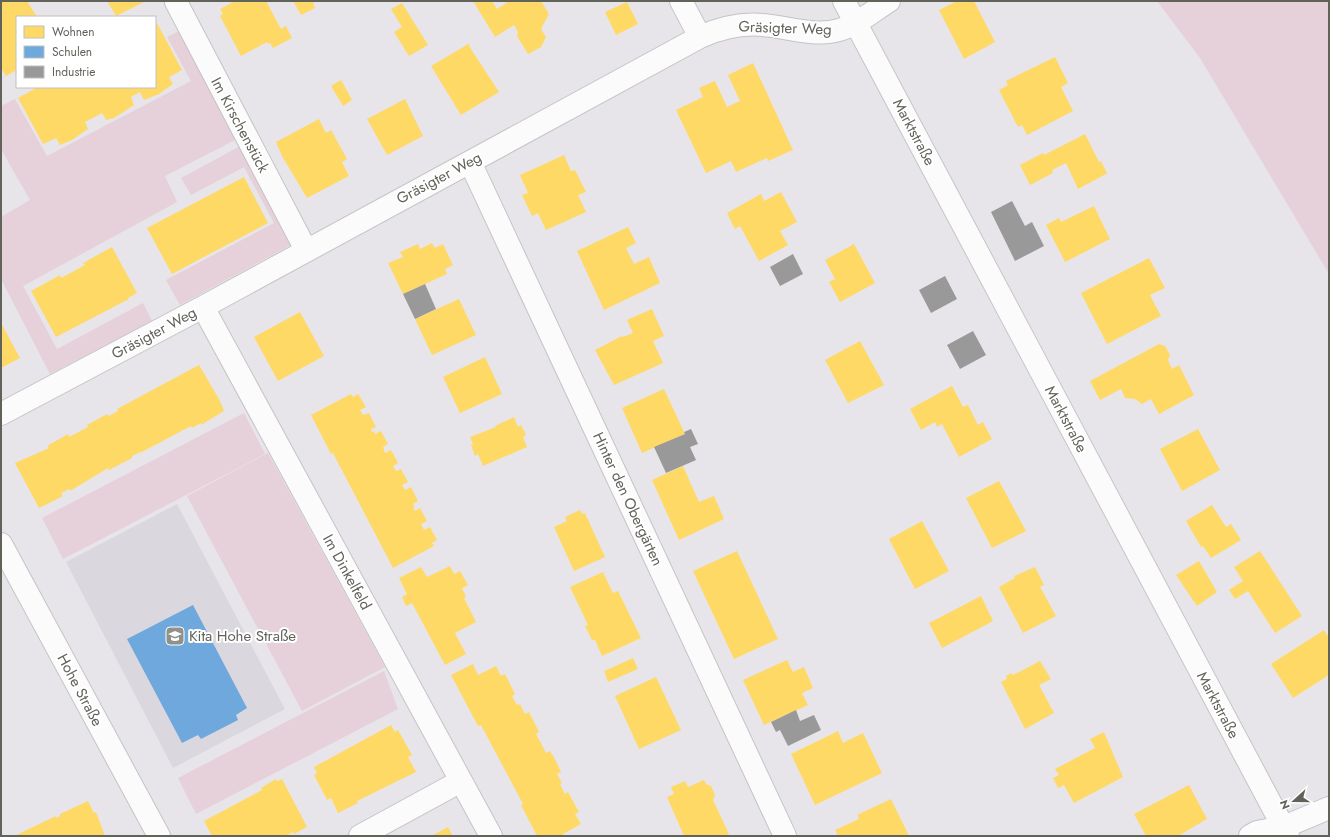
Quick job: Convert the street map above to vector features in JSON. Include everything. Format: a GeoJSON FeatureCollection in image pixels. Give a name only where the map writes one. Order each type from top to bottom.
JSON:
{"type":"FeatureCollection","features":[{"type":"Feature","properties":{"kind":"street","name":"Im Kirschenstück"},"geometry":{"type":"LineString","coordinates":[[178,1],[176,2],[306,250]]}},
{"type":"Feature","properties":{"kind":"street"},"geometry":{"type":"LineString","coordinates":[[681,1],[700,36]]}},
{"type":"Feature","properties":{"kind":"street","name":"Marktstraße"},"geometry":{"type":"LineString","coordinates":[[844,1],[1286,832]]}},
{"type":"Feature","properties":{"kind":"street","name":"Gräsigter Weg"},"geometry":{"type":"LineString","coordinates":[[1,414],[202,307],[700,36],[734,26],[762,25],[816,32],[838,30],[856,23],[889,1]]}},
{"type":"Feature","properties":{"kind":"street","name":"Hinter den Obergärten"},"geometry":{"type":"LineString","coordinates":[[470,162],[785,836]]}},
{"type":"Feature","properties":{"kind":"street","name":"Im Dinkelfeld"},"geometry":{"type":"LineString","coordinates":[[202,307],[491,836]]}},
{"type":"Feature","properties":{"kind":"street","name":"Hohe Straße"},"geometry":{"type":"LineString","coordinates":[[1,544],[159,836]]}},
{"type":"Feature","properties":{"kind":"street"},"geometry":{"type":"LineString","coordinates":[[360,836],[461,781]]}},
{"type":"Feature","properties":{"kind":"street"},"geometry":{"type":"LineString","coordinates":[[1250,836],[1257,832],[1286,832],[1329,808]]}},
{"type":"Feature","properties":{"kind":"shaded area"},"geometry":{"type":"Polygon","coordinates":[[[1157,1],[1329,1],[1329,274],[1200,58],[1157,1]]]}},
{"type":"Feature","properties":{"kind":"shaded area"},"geometry":{"type":"Polygon","coordinates":[[[183,29],[239,138],[165,176],[177,202],[23,286],[57,349],[143,303],[152,321],[50,374],[1,279],[1,217],[30,200],[1,149],[1,106],[15,99],[47,156],[191,81],[167,37],[183,29]]]}},
{"type":"Feature","properties":{"kind":"shaded area"},"geometry":{"type":"Polygon","coordinates":[[[246,143],[298,241],[180,305],[166,280],[274,223],[244,167],[191,195],[181,178],[246,143]]]}},
{"type":"Feature","properties":{"kind":"shaded area"},"geometry":{"type":"Polygon","coordinates":[[[244,413],[265,454],[63,559],[42,518],[244,413]]]}},
{"type":"Feature","properties":{"kind":"shaded area"},"geometry":{"type":"Polygon","coordinates":[[[268,453],[385,667],[302,711],[187,496],[268,453]]]}},
{"type":"Feature","properties":{"kind":"shaded area","name":"Kita Hohe Straße"},"geometry":{"type":"Polygon","coordinates":[[[177,504],[285,709],[173,768],[66,562],[177,504]]]}},
{"type":"Feature","properties":{"kind":"shaded area"},"geometry":{"type":"Polygon","coordinates":[[[384,671],[398,709],[196,814],[178,778],[384,671]]]}},
{"type":"Feature","properties":{"kind":"building: Wohnen"},"geometry":{"type":"Polygon","coordinates":[[[1,1],[27,1],[36,16],[16,16],[16,71],[6,76],[1,68],[1,1]]]}},
{"type":"Feature","properties":{"kind":"building: Wohnen"},"geometry":{"type":"Polygon","coordinates":[[[107,1],[146,1],[116,16],[107,1]]]}},
{"type":"Feature","properties":{"kind":"building: Wohnen"},"geometry":{"type":"Polygon","coordinates":[[[235,1],[266,1],[281,29],[286,26],[292,38],[273,48],[270,43],[268,44],[267,42],[241,56],[220,16],[223,14],[220,9],[235,1]]]}},
{"type":"Feature","properties":{"kind":"building: Wohnen"},"geometry":{"type":"Polygon","coordinates":[[[293,1],[317,1],[313,3],[315,8],[301,15],[293,1]]]}},
{"type":"Feature","properties":{"kind":"building: Wohnen"},"geometry":{"type":"Polygon","coordinates":[[[473,1],[492,1],[497,9],[509,1],[541,1],[549,14],[541,29],[546,37],[541,47],[528,54],[517,36],[518,32],[514,25],[495,37],[473,1]]]}},
{"type":"Feature","properties":{"kind":"building: Wohnen"},"geometry":{"type":"Polygon","coordinates":[[[957,1],[974,1],[995,42],[964,59],[939,10],[957,1]]]}},
{"type":"Feature","properties":{"kind":"building: Wohnen"},"geometry":{"type":"Polygon","coordinates":[[[627,2],[638,24],[616,35],[605,12],[627,2]]]}},
{"type":"Feature","properties":{"kind":"building: Wohnen"},"geometry":{"type":"Polygon","coordinates":[[[402,3],[428,45],[409,56],[394,32],[402,27],[391,9],[402,3]]]}},
{"type":"Feature","properties":{"kind":"building: Wohnen"},"geometry":{"type":"Polygon","coordinates":[[[156,24],[182,70],[169,77],[173,84],[159,94],[144,100],[140,92],[131,97],[134,105],[114,118],[106,120],[102,113],[85,122],[88,129],[72,140],[60,145],[56,138],[43,144],[18,98],[36,88],[156,88],[156,24]]]}},
{"type":"Feature","properties":{"kind":"building: Wohnen"},"geometry":{"type":"Polygon","coordinates":[[[470,43],[469,46],[499,92],[461,115],[431,66],[470,43]]]}},
{"type":"Feature","properties":{"kind":"building: Wohnen"},"geometry":{"type":"Polygon","coordinates":[[[1055,57],[1068,83],[1061,87],[1073,111],[1027,135],[1022,125],[1018,127],[999,90],[1008,85],[1006,81],[1055,57]]]}},
{"type":"Feature","properties":{"kind":"building: Wohnen"},"geometry":{"type":"Polygon","coordinates":[[[753,63],[793,150],[768,161],[767,158],[736,172],[731,161],[706,173],[676,110],[703,97],[699,88],[715,81],[727,107],[740,101],[728,75],[753,63]]]}},
{"type":"Feature","properties":{"kind":"building: Wohnen"},"geometry":{"type":"Polygon","coordinates":[[[341,80],[352,100],[343,106],[331,86],[341,80]]]}},
{"type":"Feature","properties":{"kind":"building: Wohnen"},"geometry":{"type":"Polygon","coordinates":[[[405,99],[423,136],[387,155],[367,119],[405,99]]]}},
{"type":"Feature","properties":{"kind":"building: Wohnen"},"geometry":{"type":"Polygon","coordinates":[[[319,119],[326,133],[331,130],[347,159],[342,162],[349,176],[307,198],[282,156],[276,142],[319,119]]]}},
{"type":"Feature","properties":{"kind":"building: Wohnen"},"geometry":{"type":"Polygon","coordinates":[[[1085,134],[1099,162],[1101,161],[1107,173],[1106,174],[1078,189],[1066,163],[1052,170],[1053,173],[1030,185],[1020,165],[1043,153],[1044,155],[1085,134]]]}},
{"type":"Feature","properties":{"kind":"building: Wohnen"},"geometry":{"type":"Polygon","coordinates":[[[564,155],[571,171],[575,170],[586,192],[578,195],[586,212],[546,230],[538,213],[532,216],[522,195],[528,193],[520,175],[564,155]]]}},
{"type":"Feature","properties":{"kind":"building: Wohnen"},"geometry":{"type":"Polygon","coordinates":[[[244,177],[268,223],[172,274],[147,228],[244,177]]]}},
{"type":"Feature","properties":{"kind":"building: Wohnen"},"geometry":{"type":"Polygon","coordinates":[[[781,192],[797,222],[780,231],[788,245],[759,261],[740,226],[735,229],[727,213],[761,194],[764,201],[781,192]]]}},
{"type":"Feature","properties":{"kind":"building: Wohnen"},"geometry":{"type":"Polygon","coordinates":[[[1094,206],[1110,239],[1065,262],[1046,225],[1059,218],[1061,222],[1094,206]]]}},
{"type":"Feature","properties":{"kind":"building: Wohnen"},"geometry":{"type":"Polygon","coordinates":[[[628,227],[636,243],[626,248],[634,264],[649,257],[660,283],[604,310],[577,251],[628,227]]]}},
{"type":"Feature","properties":{"kind":"building: Wohnen"},"geometry":{"type":"Polygon","coordinates":[[[432,243],[435,248],[443,244],[453,265],[445,269],[447,274],[403,294],[388,263],[403,257],[400,252],[418,244],[420,249],[432,243]]]}},
{"type":"Feature","properties":{"kind":"building: Wohnen"},"geometry":{"type":"Polygon","coordinates":[[[854,244],[875,283],[840,302],[829,282],[835,279],[825,260],[854,244]]]}},
{"type":"Feature","properties":{"kind":"building: Wohnen"},"geometry":{"type":"Polygon","coordinates":[[[112,247],[137,293],[128,298],[129,299],[56,337],[31,291],[60,275],[61,278],[85,265],[83,263],[112,247]]]}},
{"type":"Feature","properties":{"kind":"building: Wohnen"},"geometry":{"type":"Polygon","coordinates":[[[1149,258],[1165,288],[1150,295],[1161,316],[1107,344],[1081,293],[1149,258]]]}},
{"type":"Feature","properties":{"kind":"building: Wohnen"},"geometry":{"type":"Polygon","coordinates":[[[459,299],[476,335],[432,355],[415,319],[459,299]]]}},
{"type":"Feature","properties":{"kind":"building: Wohnen"},"geometry":{"type":"Polygon","coordinates":[[[652,309],[664,336],[653,341],[663,363],[614,385],[595,350],[622,336],[623,337],[633,333],[627,320],[652,309]]]}},
{"type":"Feature","properties":{"kind":"building: Wohnen"},"geometry":{"type":"Polygon","coordinates":[[[300,312],[324,356],[278,381],[254,337],[300,312]]]}},
{"type":"Feature","properties":{"kind":"building: Wohnen"},"geometry":{"type":"Polygon","coordinates":[[[1,323],[20,358],[1,368],[1,323]]]}},
{"type":"Feature","properties":{"kind":"building: Wohnen"},"geometry":{"type":"Polygon","coordinates":[[[860,341],[884,385],[848,403],[825,360],[860,341]]]}},
{"type":"Feature","properties":{"kind":"building: Wohnen"},"geometry":{"type":"Polygon","coordinates":[[[1159,344],[1165,346],[1170,355],[1168,360],[1172,369],[1179,365],[1194,395],[1159,414],[1151,399],[1142,404],[1135,399],[1125,398],[1121,389],[1100,400],[1090,381],[1159,344]]]}},
{"type":"Feature","properties":{"kind":"building: Wohnen"},"geometry":{"type":"Polygon","coordinates":[[[485,357],[502,394],[460,413],[443,377],[485,357]]]}},
{"type":"Feature","properties":{"kind":"building: Wohnen"},"geometry":{"type":"Polygon","coordinates":[[[199,365],[219,399],[224,411],[201,425],[201,423],[192,428],[191,426],[132,456],[132,458],[109,470],[108,468],[70,491],[70,489],[61,493],[63,496],[39,508],[15,463],[49,448],[47,446],[68,434],[69,437],[88,427],[87,425],[107,414],[109,416],[118,411],[117,409],[199,365]]]}},
{"type":"Feature","properties":{"kind":"building: Wohnen"},"geometry":{"type":"Polygon","coordinates":[[[952,386],[963,407],[968,405],[978,425],[983,422],[992,439],[959,457],[942,424],[937,427],[935,422],[921,430],[910,409],[952,386]]]}},
{"type":"Feature","properties":{"kind":"building: Wohnen"},"geometry":{"type":"Polygon","coordinates":[[[664,389],[685,434],[642,453],[622,408],[664,389]]]}},
{"type":"Feature","properties":{"kind":"building: Wohnen"},"geometry":{"type":"Polygon","coordinates":[[[351,394],[353,397],[358,394],[366,407],[360,410],[363,415],[369,413],[376,427],[371,429],[372,432],[374,431],[375,434],[381,431],[388,444],[383,447],[385,453],[391,450],[398,463],[393,466],[396,471],[401,469],[408,482],[402,485],[405,490],[411,487],[418,501],[413,504],[415,507],[413,508],[415,511],[420,508],[427,521],[421,524],[424,530],[430,527],[437,540],[432,543],[434,546],[393,568],[333,453],[331,454],[311,415],[351,394]]]}},
{"type":"Feature","properties":{"kind":"building: Wohnen"},"geometry":{"type":"Polygon","coordinates":[[[514,417],[518,427],[521,425],[526,435],[523,437],[527,447],[483,466],[478,454],[475,456],[470,437],[496,427],[495,426],[514,417]]]}},
{"type":"Feature","properties":{"kind":"building: Wohnen"},"geometry":{"type":"Polygon","coordinates":[[[1198,429],[1220,470],[1182,491],[1160,449],[1198,429]]]}},
{"type":"Feature","properties":{"kind":"building: Wohnen"},"geometry":{"type":"Polygon","coordinates":[[[683,466],[699,502],[714,496],[724,519],[679,540],[652,480],[683,466]]]}},
{"type":"Feature","properties":{"kind":"building: Wohnen"},"geometry":{"type":"Polygon","coordinates":[[[999,481],[1026,531],[992,548],[966,498],[999,481]]]}},
{"type":"Feature","properties":{"kind":"building: Wohnen"},"geometry":{"type":"Polygon","coordinates":[[[1212,505],[1226,527],[1231,524],[1241,540],[1211,558],[1203,546],[1201,547],[1186,521],[1212,505]]]}},
{"type":"Feature","properties":{"kind":"building: Wohnen"},"geometry":{"type":"Polygon","coordinates":[[[580,510],[582,514],[585,513],[605,557],[574,571],[554,527],[567,521],[565,517],[580,510]]]}},
{"type":"Feature","properties":{"kind":"building: Wohnen"},"geometry":{"type":"Polygon","coordinates":[[[922,521],[949,571],[915,589],[889,539],[922,521]]]}},
{"type":"Feature","properties":{"kind":"building: Wohnen"},"geometry":{"type":"Polygon","coordinates":[[[737,551],[778,639],[734,659],[693,571],[737,551]]]}},
{"type":"Feature","properties":{"kind":"building: Wohnen"},"geometry":{"type":"Polygon","coordinates":[[[1260,551],[1302,616],[1275,633],[1248,591],[1235,599],[1229,590],[1243,581],[1234,567],[1260,551]]]}},
{"type":"Feature","properties":{"kind":"building: Wohnen"},"geometry":{"type":"Polygon","coordinates":[[[1199,561],[1217,592],[1197,606],[1176,575],[1199,561]]]}},
{"type":"Feature","properties":{"kind":"building: Wohnen"},"geometry":{"type":"Polygon","coordinates":[[[450,566],[454,574],[460,571],[468,585],[462,588],[466,597],[464,598],[476,622],[455,633],[466,654],[445,665],[412,603],[406,606],[402,597],[407,594],[399,578],[421,567],[427,577],[450,566]]]}},
{"type":"Feature","properties":{"kind":"building: Wohnen"},"geometry":{"type":"Polygon","coordinates":[[[1035,567],[1044,585],[1040,587],[1056,616],[1023,633],[999,587],[1015,578],[1014,576],[1035,567]]]}},
{"type":"Feature","properties":{"kind":"building: Wohnen"},"geometry":{"type":"Polygon","coordinates":[[[603,572],[613,593],[618,591],[641,638],[602,656],[595,640],[592,640],[585,626],[588,625],[570,587],[603,572]]]}},
{"type":"Feature","properties":{"kind":"building: Wohnen"},"geometry":{"type":"Polygon","coordinates":[[[981,596],[993,621],[942,648],[929,623],[981,596]]]}},
{"type":"Feature","properties":{"kind":"building: Wohnen"},"geometry":{"type":"Polygon","coordinates":[[[1324,630],[1329,638],[1329,675],[1293,698],[1271,664],[1324,630]]]}},
{"type":"Feature","properties":{"kind":"building: Wohnen"},"geometry":{"type":"Polygon","coordinates":[[[633,658],[638,669],[608,682],[604,671],[633,658]]]}},
{"type":"Feature","properties":{"kind":"building: Wohnen"},"geometry":{"type":"Polygon","coordinates":[[[787,660],[793,672],[804,667],[813,688],[802,693],[808,705],[764,725],[743,680],[787,660]]]}},
{"type":"Feature","properties":{"kind":"building: Wohnen"},"geometry":{"type":"Polygon","coordinates":[[[1040,661],[1051,679],[1039,685],[1054,713],[1025,729],[1001,682],[1007,679],[1006,676],[1011,673],[1013,675],[1040,661]]]}},
{"type":"Feature","properties":{"kind":"building: Wohnen"},"geometry":{"type":"Polygon","coordinates":[[[473,664],[478,675],[496,666],[501,676],[505,674],[515,694],[512,696],[517,705],[520,704],[525,714],[529,712],[539,732],[536,734],[546,753],[550,751],[556,761],[561,772],[557,774],[562,783],[560,784],[565,794],[568,792],[579,812],[575,814],[581,824],[563,834],[564,836],[537,836],[521,805],[523,804],[481,725],[478,726],[451,675],[473,664]]]}},
{"type":"Feature","properties":{"kind":"building: Wohnen"},"geometry":{"type":"Polygon","coordinates":[[[656,677],[681,730],[639,749],[615,696],[656,677]]]}},
{"type":"Feature","properties":{"kind":"building: Wohnen"},"geometry":{"type":"Polygon","coordinates":[[[391,725],[395,732],[398,730],[412,755],[408,757],[416,772],[357,801],[358,803],[338,813],[331,798],[327,800],[314,775],[317,773],[314,767],[391,725]]]}},
{"type":"Feature","properties":{"kind":"building: Wohnen"},"geometry":{"type":"Polygon","coordinates":[[[838,731],[843,743],[863,733],[882,773],[815,805],[791,754],[838,731]]]}},
{"type":"Feature","properties":{"kind":"building: Wohnen"},"geometry":{"type":"Polygon","coordinates":[[[1104,732],[1123,777],[1074,803],[1064,785],[1058,788],[1053,778],[1059,775],[1055,769],[1095,748],[1090,739],[1104,732]]]}},
{"type":"Feature","properties":{"kind":"building: Wohnen"},"geometry":{"type":"Polygon","coordinates":[[[276,779],[277,781],[282,779],[307,827],[294,834],[293,832],[286,836],[212,836],[204,821],[262,790],[261,788],[276,779]]]}},
{"type":"Feature","properties":{"kind":"building: Wohnen"},"geometry":{"type":"Polygon","coordinates":[[[704,780],[706,784],[711,786],[715,795],[713,800],[729,834],[724,836],[684,836],[667,797],[674,794],[671,787],[685,781],[688,787],[704,780]]]}},
{"type":"Feature","properties":{"kind":"building: Wohnen"},"geometry":{"type":"Polygon","coordinates":[[[1189,785],[1207,819],[1178,836],[1146,836],[1134,814],[1189,785]]]}},
{"type":"Feature","properties":{"kind":"building: Wohnen"},"geometry":{"type":"Polygon","coordinates":[[[891,799],[909,836],[838,836],[835,830],[859,819],[857,815],[891,799]]]}},
{"type":"Feature","properties":{"kind":"building: Wohnen"},"geometry":{"type":"Polygon","coordinates":[[[88,801],[94,813],[96,812],[105,836],[14,836],[56,816],[57,818],[60,814],[88,801]]]}},
{"type":"Feature","properties":{"kind":"building: Wohnen"},"geometry":{"type":"Polygon","coordinates":[[[448,827],[453,836],[431,836],[448,827]]]}},
{"type":"Feature","properties":{"kind":"building: Schulen"},"geometry":{"type":"Polygon","coordinates":[[[193,605],[247,708],[236,715],[238,720],[201,739],[198,735],[182,743],[127,639],[193,605]]]}},
{"type":"Feature","properties":{"kind":"building: Industrie"},"geometry":{"type":"Polygon","coordinates":[[[1012,201],[1025,226],[1032,222],[1044,246],[1015,261],[991,212],[1012,201]]]}},
{"type":"Feature","properties":{"kind":"building: Industrie"},"geometry":{"type":"Polygon","coordinates":[[[793,254],[803,274],[780,286],[770,267],[793,254]]]}},
{"type":"Feature","properties":{"kind":"building: Industrie"},"geometry":{"type":"Polygon","coordinates":[[[945,276],[957,299],[931,313],[919,290],[945,276]]]}},
{"type":"Feature","properties":{"kind":"building: Industrie"},"geometry":{"type":"Polygon","coordinates":[[[425,284],[436,309],[415,319],[403,294],[425,284]]]}},
{"type":"Feature","properties":{"kind":"building: Industrie"},"geometry":{"type":"Polygon","coordinates":[[[973,331],[986,355],[960,369],[947,345],[973,331]]]}},
{"type":"Feature","properties":{"kind":"building: Industrie"},"geometry":{"type":"Polygon","coordinates":[[[691,429],[698,444],[690,447],[696,460],[666,473],[654,447],[685,434],[684,432],[691,429]]]}},
{"type":"Feature","properties":{"kind":"building: Industrie"},"geometry":{"type":"Polygon","coordinates":[[[796,710],[800,721],[814,715],[821,730],[788,746],[780,730],[776,732],[771,722],[796,710]]]}},
{"type":"Feature","properties":{"kind":"place","name":"Kita Hohe Straße"},"geometry":{"type":"Point","coordinates":[175,636]}}]}
